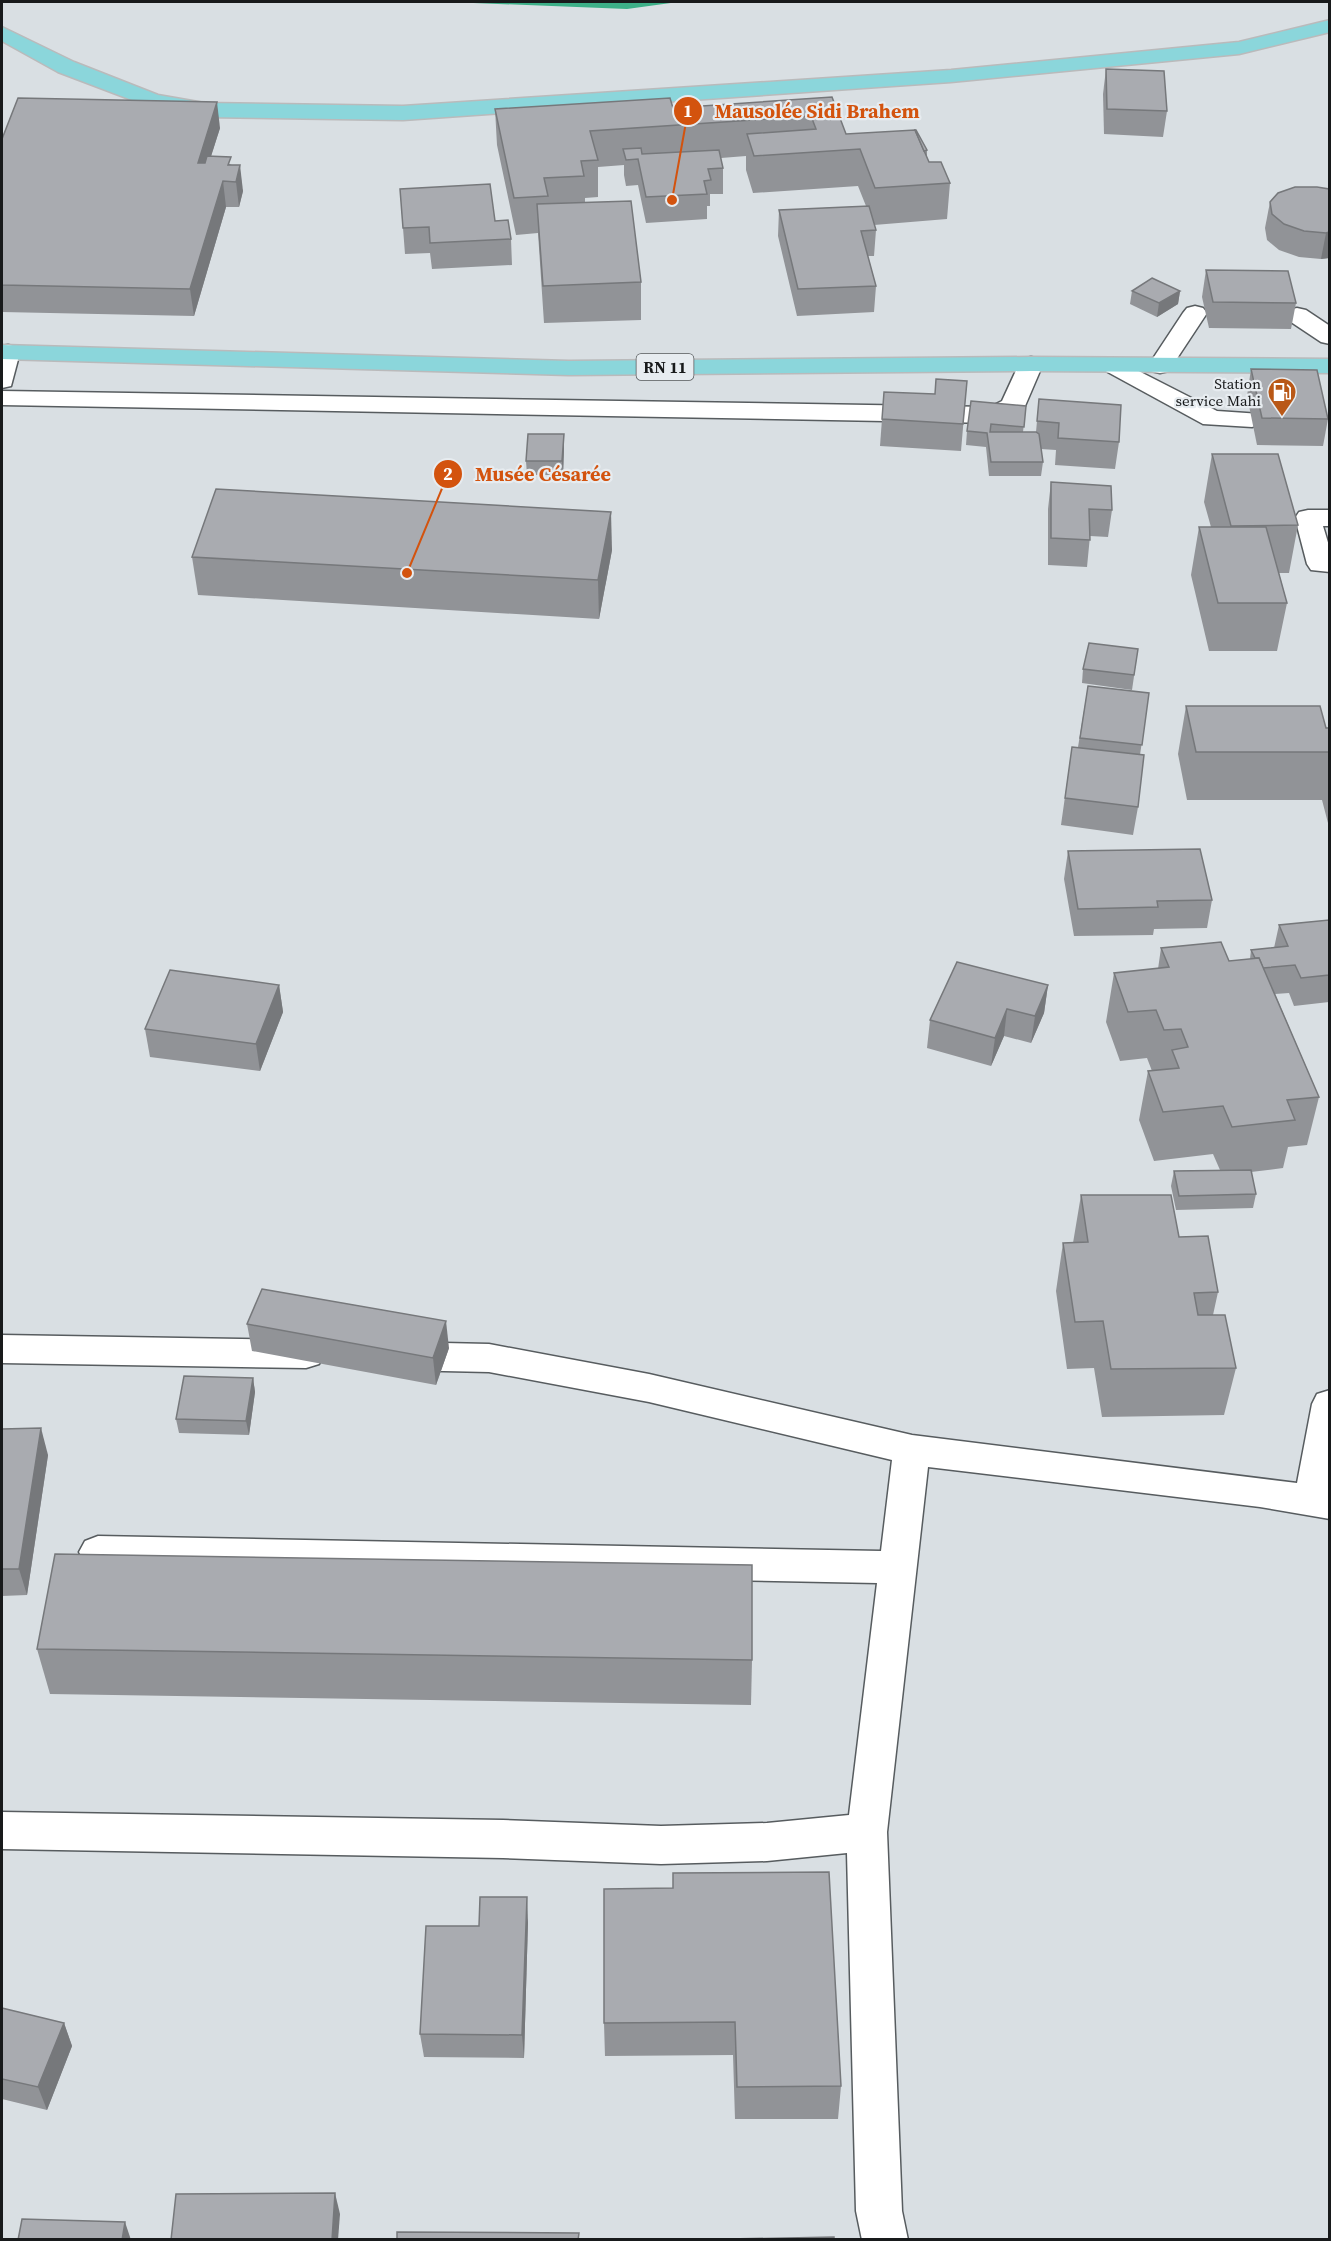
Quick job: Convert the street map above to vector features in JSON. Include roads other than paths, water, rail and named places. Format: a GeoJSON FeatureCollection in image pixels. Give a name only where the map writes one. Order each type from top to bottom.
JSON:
{"type":"FeatureCollection","features":[{"type":"Feature","properties":{"kind":"main road"},"geometry":{"type":"LineString","coordinates":[[2,33],[66,67],[153,101],[204,110],[305,113],[426,111],[951,76],[1239,48],[1329,26]]}},
{"type":"Feature","properties":{"kind":"main road","name":"RN 11"},"geometry":{"type":"LineString","coordinates":[[5,352],[569,368],[1031,364],[1329,366]]}},
{"type":"Feature","properties":{"kind":"street"},"geometry":{"type":"LineString","coordinates":[[1160,366],[1195,313]]}},
{"type":"Feature","properties":{"kind":"street"},"geometry":{"type":"LineString","coordinates":[[1297,315],[1329,337]]}},
{"type":"Feature","properties":{"kind":"street"},"geometry":{"type":"LineString","coordinates":[[2,381],[5,352]]}},
{"type":"Feature","properties":{"kind":"street"},"geometry":{"type":"LineString","coordinates":[[2,398],[994,415],[1012,406],[1031,364]]}},
{"type":"Feature","properties":{"kind":"street"},"geometry":{"type":"LineString","coordinates":[[1113,365],[1212,419],[1252,419]]}},
{"type":"Feature","properties":{"kind":"street"},"geometry":{"type":"LineString","coordinates":[[1329,518],[1308,518],[1320,564],[1329,564]]}},
{"type":"Feature","properties":{"kind":"street"},"geometry":{"type":"LineString","coordinates":[[2,1349],[489,1358],[649,1388],[912,1450],[1321,1502],[1329,1404]]}},
{"type":"Feature","properties":{"kind":"street"},"geometry":{"type":"LineString","coordinates":[[885,2240],[879,2211],[867,1832],[912,1450]]}},
{"type":"Feature","properties":{"kind":"street"},"geometry":{"type":"LineString","coordinates":[[98,1552],[899,1567]]}},
{"type":"Feature","properties":{"kind":"street"},"geometry":{"type":"LineString","coordinates":[[2,1831],[492,1839],[661,1845],[767,1842],[867,1832]]}},
{"type":"Feature","properties":{"kind":"place","name":"Mausolée Sidi Brahem"},"geometry":{"type":"Point","coordinates":[672,200]}},
{"type":"Feature","properties":{"kind":"place","name":"Station service Mahi"},"geometry":{"type":"Point","coordinates":[1282,418]}},
{"type":"Feature","properties":{"kind":"place","name":"Musée Césarée"},"geometry":{"type":"Point","coordinates":[407,573]}}]}
